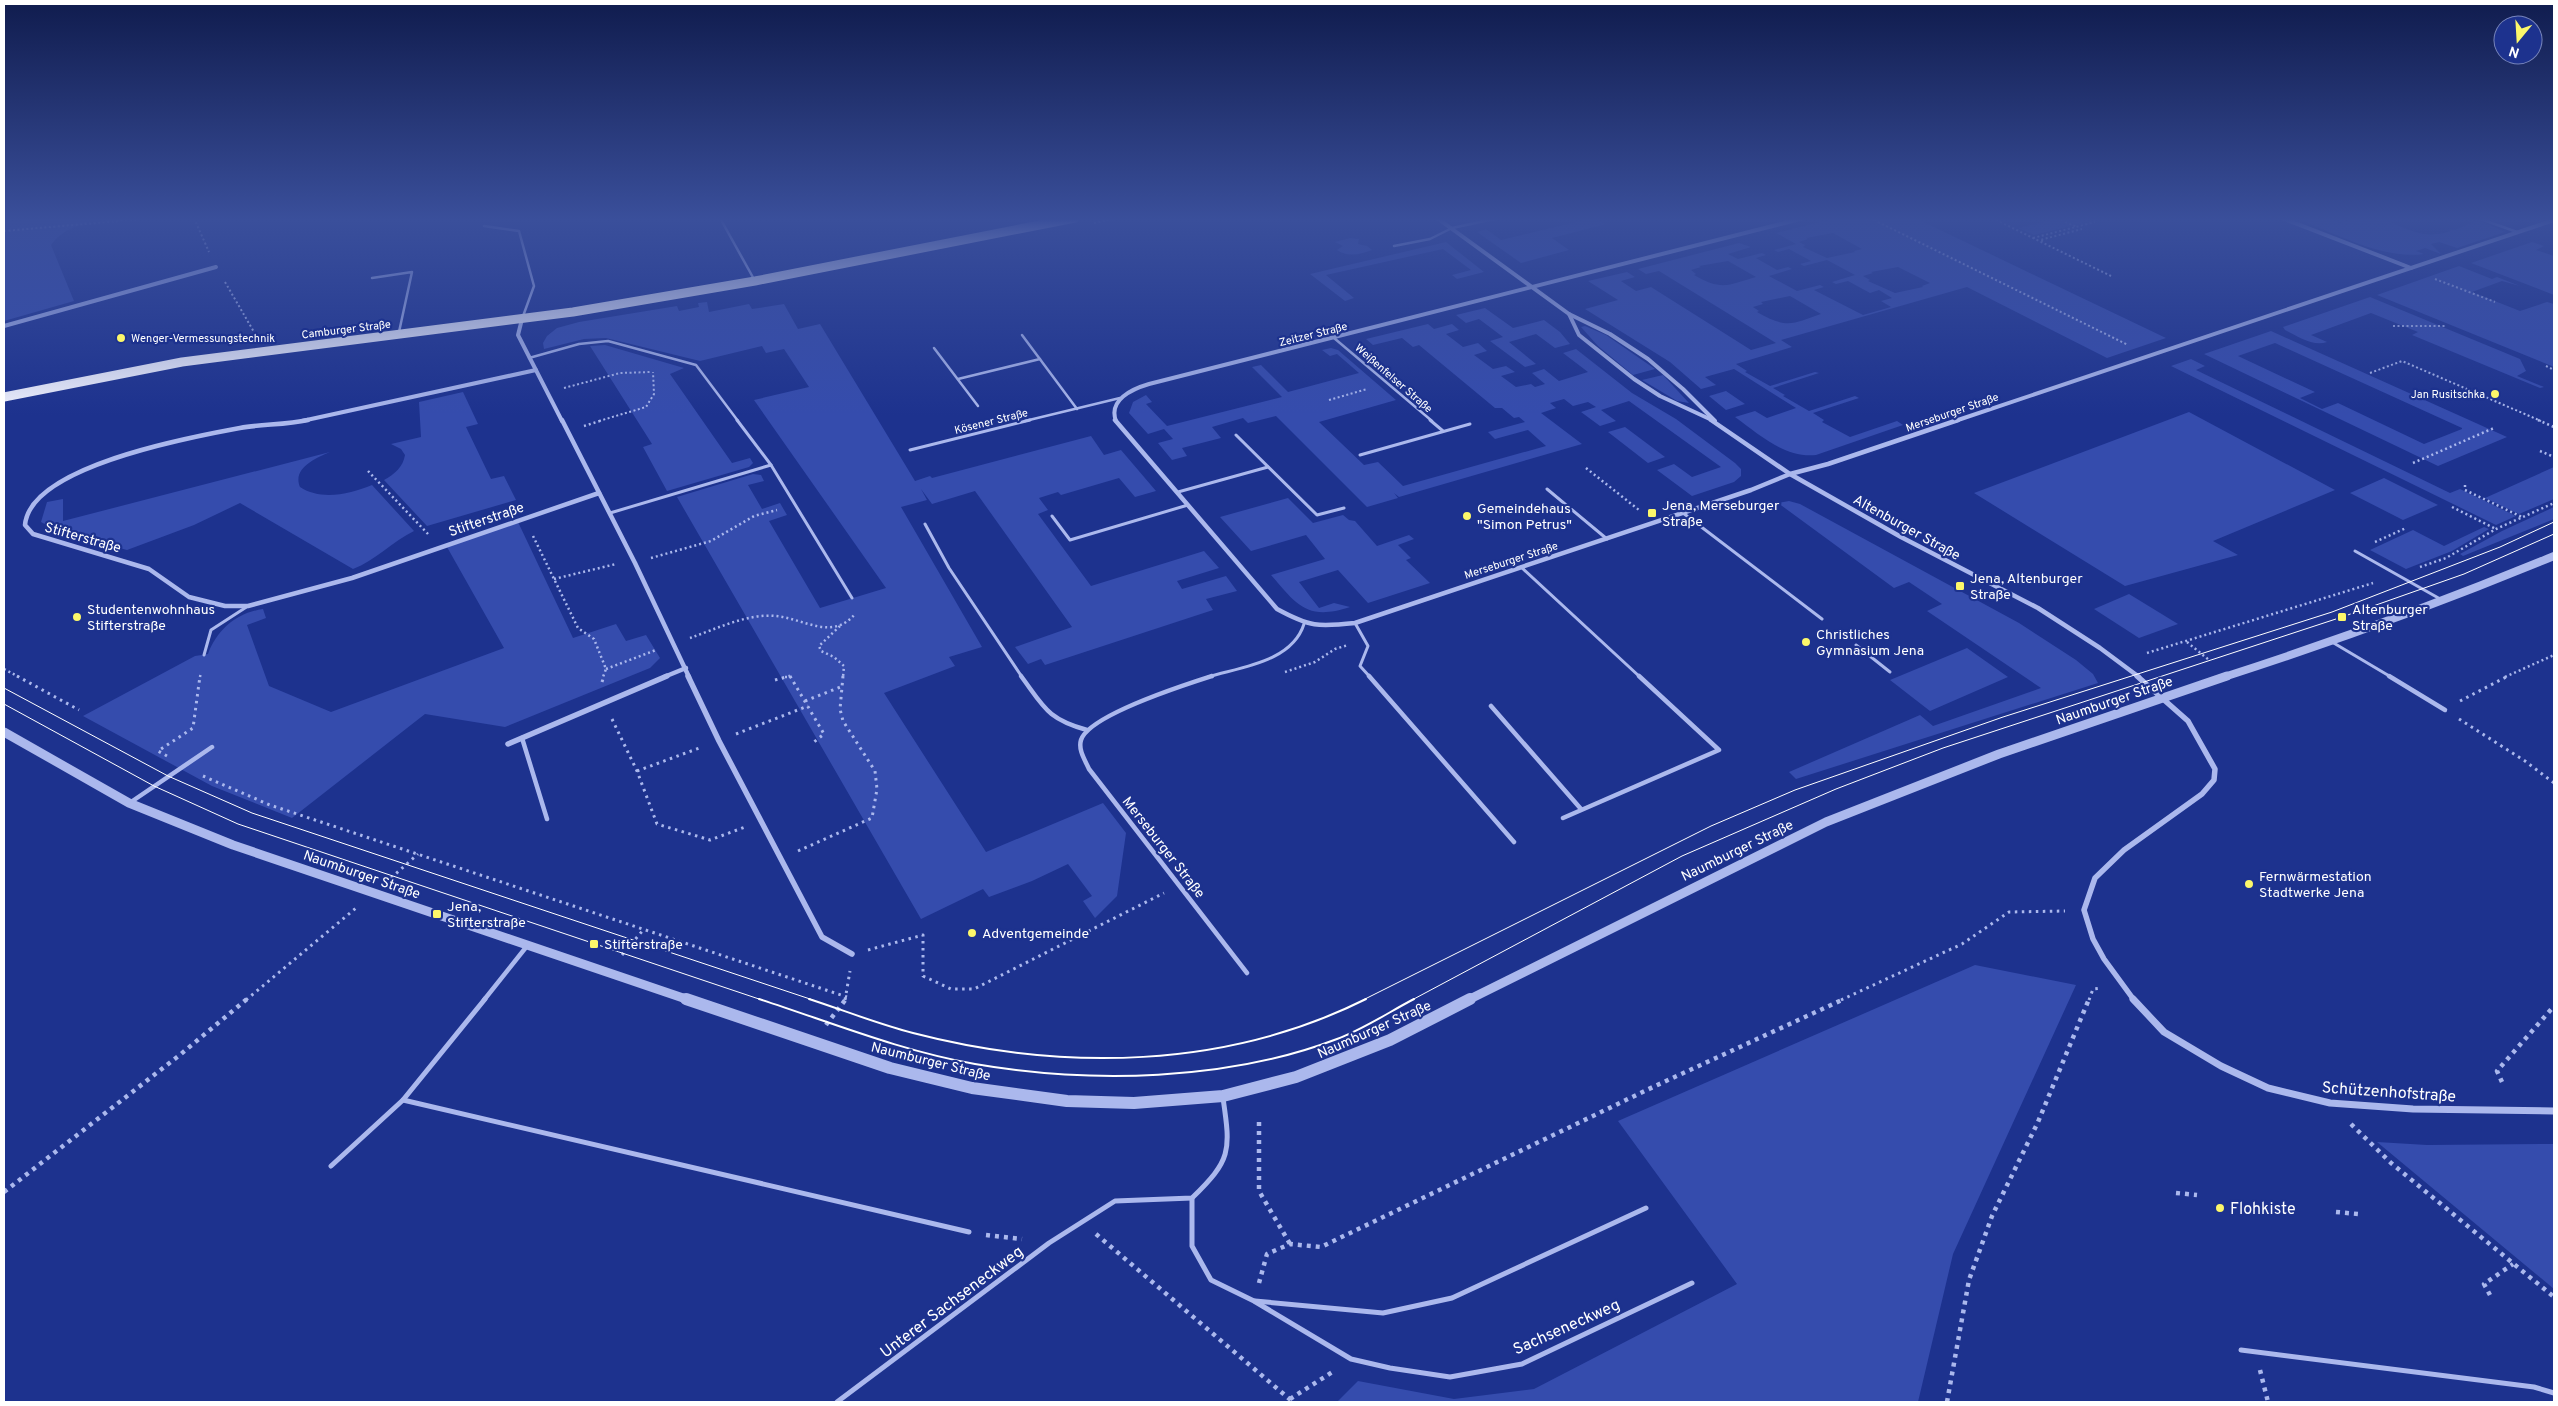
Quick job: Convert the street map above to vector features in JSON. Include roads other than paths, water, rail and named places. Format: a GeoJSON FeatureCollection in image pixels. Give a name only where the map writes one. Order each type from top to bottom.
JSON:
{"type":"FeatureCollection","features":[{"type":"Feature","properties":{"kind":"main road","name":"Camburger Straße"},"geometry":{"type":"LineString","coordinates":[[4,397],[182,362],[522,320],[739,284]]}},
{"type":"Feature","properties":{"kind":"street"},"geometry":{"type":"LineString","coordinates":[[4,326],[151,284]]}},
{"type":"Feature","properties":{"kind":"street","name":"Altenburger Straße"},"geometry":{"type":"LineString","coordinates":[[1529,284],[1569,314],[1602,330],[1645,357],[1691,394],[1717,423]]}},
{"type":"Feature","properties":{"kind":"street","name":"Zeitzer Straße"},"geometry":{"type":"LineString","coordinates":[[1120,398],[1132,390],[1149,384],[1542,284]]}},
{"type":"Feature","properties":{"kind":"street","name":"Merseburger Straße"},"geometry":{"type":"LineString","coordinates":[[1304,624],[1329,626],[1355,623],[1751,490],[1790,474],[1828,464],[2365,284]]}},
{"type":"Feature","properties":{"kind":"street","name":"Altenburger Straße"},"geometry":{"type":"LineString","coordinates":[[1569,314],[1579,335],[1623,372],[1660,396],[1717,423],[1790,474],[1900,538],[2038,608],[2100,648],[2163,697]]}},
{"type":"Feature","properties":{"kind":"street"},"geometry":{"type":"LineString","coordinates":[[522,320],[518,335],[635,563],[719,741],[822,937],[852,954]]}},
{"type":"Feature","properties":{"kind":"street","name":"Stifterstraße"},"geometry":{"type":"LineString","coordinates":[[536,370],[295,423],[240,428],[120,456],[65,478],[46,490],[33,502],[26,514],[25,525],[33,534],[127,560],[149,569],[189,597],[225,606],[248,606],[352,578],[600,493]]}},
{"type":"Feature","properties":{"kind":"street"},"geometry":{"type":"LineString","coordinates":[[1120,398],[1113,412],[1116,420],[1277,609],[1304,624]]}},
{"type":"Feature","properties":{"kind":"street","name":"Naumburger Straße"},"geometry":{"type":"LineString","coordinates":[[4,732],[129,803],[233,845],[890,1068],[972,1088],[1057,1100],[1134,1103],[1223,1096],[1296,1077],[1343,1060],[1390,1040],[1551,957],[1826,822],[1999,754],[2163,697],[2332,642],[2444,601],[2554,556]]}},
{"type":"Feature","properties":{"kind":"street"},"geometry":{"type":"LineString","coordinates":[[508,744],[686,668]]}},
{"type":"Feature","properties":{"kind":"street","name":"Schützenhofstraße"},"geometry":{"type":"LineString","coordinates":[[2163,697],[2188,721],[2203,744],[2214,769],[2214,780],[2202,794],[2124,850],[2095,878],[2084,910],[2093,939],[2122,984],[2164,1032],[2220,1066],[2268,1088],[2330,1103],[2413,1109],[2554,1111]]}},
{"type":"Feature","properties":{"kind":"lane"},"geometry":{"type":"LineString","coordinates":[[398,334],[402,326],[410,284]]}},
{"type":"Feature","properties":{"kind":"lane"},"geometry":{"type":"LineString","coordinates":[[522,320],[533,284]]}},
{"type":"Feature","properties":{"kind":"lane"},"geometry":{"type":"LineString","coordinates":[[1022,335],[1077,409]]}},
{"type":"Feature","properties":{"kind":"lane","name":"Weißenfelser Straße"},"geometry":{"type":"LineString","coordinates":[[1334,338],[1442,431]]}},
{"type":"Feature","properties":{"kind":"lane"},"geometry":{"type":"LineString","coordinates":[[529,358],[579,344],[608,341],[696,365],[770,465],[852,598]]}},
{"type":"Feature","properties":{"kind":"lane","name":"Kösener Straße"},"geometry":{"type":"LineString","coordinates":[[934,348],[978,406]]}},
{"type":"Feature","properties":{"kind":"lane"},"geometry":{"type":"LineString","coordinates":[[958,379],[1040,360]]}},
{"type":"Feature","properties":{"kind":"lane","name":"Kösener Straße"},"geometry":{"type":"LineString","coordinates":[[910,450],[1120,398]]}},
{"type":"Feature","properties":{"kind":"lane","name":"Weißenfelser Straße"},"geometry":{"type":"LineString","coordinates":[[1360,455],[1470,424]]}},
{"type":"Feature","properties":{"kind":"lane"},"geometry":{"type":"LineString","coordinates":[[1236,435],[1317,515],[1344,508]]}},
{"type":"Feature","properties":{"kind":"lane"},"geometry":{"type":"LineString","coordinates":[[610,513],[770,465]]}},
{"type":"Feature","properties":{"kind":"lane"},"geometry":{"type":"LineString","coordinates":[[1178,492],[1268,466]]}},
{"type":"Feature","properties":{"kind":"lane"},"geometry":{"type":"LineString","coordinates":[[1547,489],[1607,538]]}},
{"type":"Feature","properties":{"kind":"lane"},"geometry":{"type":"LineString","coordinates":[[1052,516],[1070,540],[1188,505]]}},
{"type":"Feature","properties":{"kind":"lane"},"geometry":{"type":"LineString","coordinates":[[1683,513],[1822,619]]}},
{"type":"Feature","properties":{"kind":"lane"},"geometry":{"type":"LineString","coordinates":[[925,524],[949,568],[1008,659],[1049,714],[1069,725],[1087,730],[1098,721],[1131,706],[1278,655],[1291,647],[1298,639],[1304,624]]}},
{"type":"Feature","properties":{"kind":"lane"},"geometry":{"type":"LineString","coordinates":[[2355,551],[2444,601]]}},
{"type":"Feature","properties":{"kind":"lane"},"geometry":{"type":"LineString","coordinates":[[1521,567],[1719,750],[1563,818]]}},
{"type":"Feature","properties":{"kind":"lane"},"geometry":{"type":"LineString","coordinates":[[204,655],[211,630],[248,606]]}},
{"type":"Feature","properties":{"kind":"lane"},"geometry":{"type":"LineString","coordinates":[[1355,623],[1368,646],[1360,666],[1514,842]]}},
{"type":"Feature","properties":{"kind":"lane"},"geometry":{"type":"LineString","coordinates":[[2332,642],[2445,710]]}},
{"type":"Feature","properties":{"kind":"lane"},"geometry":{"type":"LineString","coordinates":[[1856,645],[1890,672]]}},
{"type":"Feature","properties":{"kind":"lane"},"geometry":{"type":"LineString","coordinates":[[1491,706],[1581,809]]}},
{"type":"Feature","properties":{"kind":"lane","name":"Merseburger Straße"},"geometry":{"type":"LineString","coordinates":[[1087,730],[1082,738],[1080,749],[1089,769],[1180,884],[1247,973]]}},
{"type":"Feature","properties":{"kind":"lane"},"geometry":{"type":"LineString","coordinates":[[522,738],[547,819]]}},
{"type":"Feature","properties":{"kind":"lane"},"geometry":{"type":"LineString","coordinates":[[129,803],[212,747]]}},
{"type":"Feature","properties":{"kind":"lane"},"geometry":{"type":"LineString","coordinates":[[332,1166],[403,1100],[504,971],[528,945]]}},
{"type":"Feature","properties":{"kind":"lane"},"geometry":{"type":"LineString","coordinates":[[1192,1198],[1219,1171],[1225,1153],[1226,1126],[1223,1096]]}},
{"type":"Feature","properties":{"kind":"lane"},"geometry":{"type":"LineString","coordinates":[[403,1100],[969,1232]]}},
{"type":"Feature","properties":{"kind":"lane","name":"Unterer Sachseneckweg"},"geometry":{"type":"LineString","coordinates":[[837,1402],[1050,1243],[1115,1201],[1192,1198]]}},
{"type":"Feature","properties":{"kind":"lane","name":"Sachseneckweg"},"geometry":{"type":"LineString","coordinates":[[1192,1198],[1192,1246],[1211,1280],[1254,1301],[1351,1359],[1450,1377],[1522,1364],[1692,1284]]}},
{"type":"Feature","properties":{"kind":"lane","name":"Sachseneckweg"},"geometry":{"type":"LineString","coordinates":[[1254,1301],[1383,1313],[1452,1298],[1646,1208]]}},
{"type":"Feature","properties":{"kind":"lane"},"geometry":{"type":"LineString","coordinates":[[2241,1350],[2534,1388],[2554,1394]]}},
{"type":"Feature","properties":{"kind":"tram line"},"geometry":{"type":"LineString","coordinates":[[1363,1000],[1711,826],[1795,790],[2003,717],[2332,612],[2500,547],[2554,522]]}},
{"type":"Feature","properties":{"kind":"tram line"},"geometry":{"type":"LineString","coordinates":[[1412,1000],[1682,856],[1836,789],[1943,748],[2342,617],[2464,574],[2554,534]]}},
{"type":"Feature","properties":{"kind":"tram line"},"geometry":{"type":"LineString","coordinates":[[4,688],[168,776],[252,813],[813,1000]]}},
{"type":"Feature","properties":{"kind":"tram line"},"geometry":{"type":"LineString","coordinates":[[4,704],[154,786],[238,824],[762,1000]]}},
{"type":"Feature","properties":{"kind":"tram line"},"geometry":{"type":"LineString","coordinates":[[759,999],[893,1044],[947,1058],[1019,1070],[1112,1076],[1205,1071],[1295,1053],[1347,1035],[1414,999]]}},
{"type":"Feature","properties":{"kind":"tram line"},"geometry":{"type":"LineString","coordinates":[[809,999],[913,1033],[970,1046],[1027,1054],[1085,1058],[1143,1057],[1201,1051],[1257,1039],[1312,1022],[1366,999]]}},
{"type":"Feature","properties":{"kind":"place","name":"Wenger-Vermessungstechnik"},"geometry":{"type":"Point","coordinates":[121,338]}},
{"type":"Feature","properties":{"kind":"place","name":"Jan Rusitschka"},"geometry":{"type":"Point","coordinates":[2495,394]}},
{"type":"Feature","properties":{"kind":"place","name":"Jena, Merseburger Straße"},"geometry":{"type":"Point","coordinates":[1652,513]}},
{"type":"Feature","properties":{"kind":"place","name":"Gemeindehaus \"Simon Petrus\""},"geometry":{"type":"Point","coordinates":[1467,516]}},
{"type":"Feature","properties":{"kind":"place","name":"Jena, Altenburger Straße"},"geometry":{"type":"Point","coordinates":[1960,586]}},
{"type":"Feature","properties":{"kind":"place","name":"Studentenwohnhaus Stifterstraße"},"geometry":{"type":"Point","coordinates":[77,617]}},
{"type":"Feature","properties":{"kind":"place","name":"Altenburger Straße"},"geometry":{"type":"Point","coordinates":[2342,617]}},
{"type":"Feature","properties":{"kind":"place","name":"Christliches Gymnasium Jena"},"geometry":{"type":"Point","coordinates":[1806,642]}},
{"type":"Feature","properties":{"kind":"place","name":"Fernwärmestation Stadtwerke Jena"},"geometry":{"type":"Point","coordinates":[2249,884]}},
{"type":"Feature","properties":{"kind":"place","name":"Jena, Stifterstraße"},"geometry":{"type":"Point","coordinates":[437,914]}},
{"type":"Feature","properties":{"kind":"place","name":"Adventgemeinde"},"geometry":{"type":"Point","coordinates":[972,933]}},
{"type":"Feature","properties":{"kind":"place","name":"Stifterstraße"},"geometry":{"type":"Point","coordinates":[594,944]}},
{"type":"Feature","properties":{"kind":"place","name":"Flohkiste"},"geometry":{"type":"Point","coordinates":[2220,1208]}}]}
